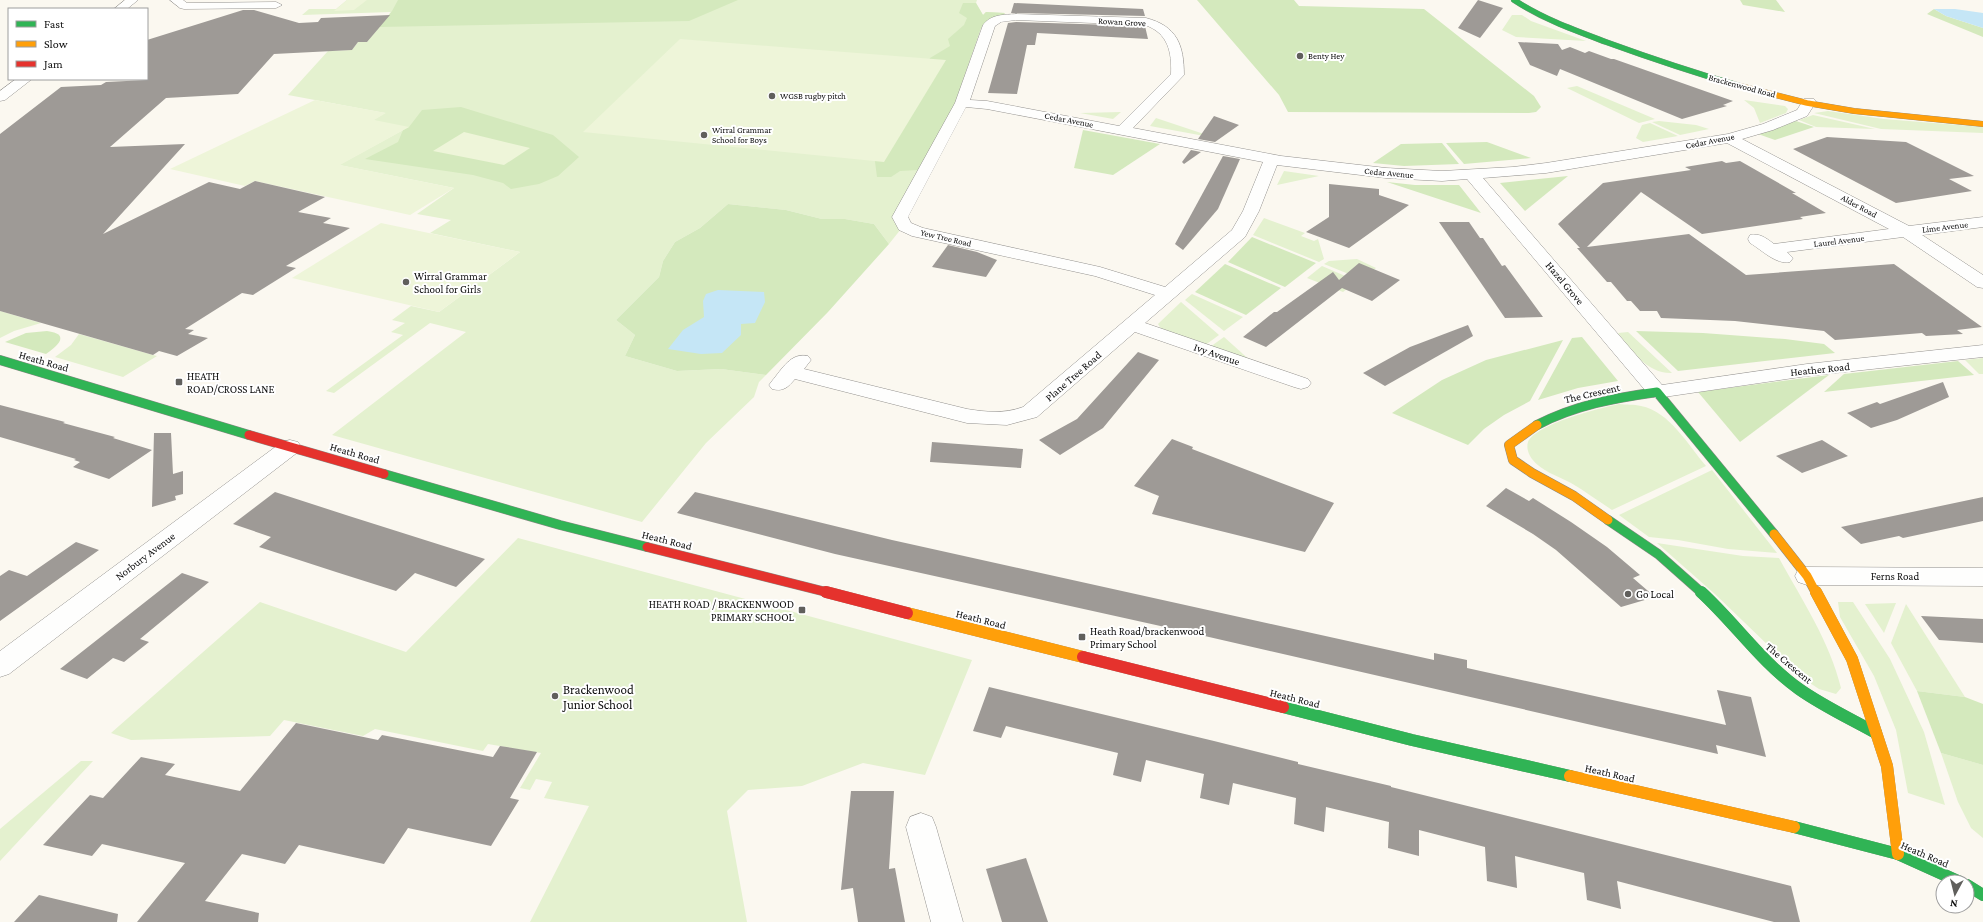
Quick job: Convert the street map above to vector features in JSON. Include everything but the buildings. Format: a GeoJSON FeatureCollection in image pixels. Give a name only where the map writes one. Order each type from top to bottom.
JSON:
{"type":"FeatureCollection","features":[{"type":"Feature","properties":{"kind":"street"},"geometry":{"type":"LineString","coordinates":[[121,8],[132,0]]}},
{"type":"Feature","properties":{"kind":"street"},"geometry":{"type":"LineString","coordinates":[[176,0],[184,6],[276,5]]}},
{"type":"Feature","properties":{"kind":"street","name":"Brackenwood Road"},"geometry":{"type":"LineString","coordinates":[[1514,0],[1524,8],[1552,21],[1681,69],[1738,87],[1886,116],[1983,124]]}},
{"type":"Feature","properties":{"kind":"street"},"geometry":{"type":"LineString","coordinates":[[199,14],[211,6]]}},
{"type":"Feature","properties":{"kind":"street","name":"Rowan Grove"},"geometry":{"type":"LineString","coordinates":[[999,19],[1016,17],[1146,22],[1164,30],[1176,48],[1177,75],[1123,130]]}},
{"type":"Feature","properties":{"kind":"street","name":"Yew Tree Road"},"geometry":{"type":"LineString","coordinates":[[999,19],[989,25],[962,103],[900,217],[905,226],[925,234],[1100,272],[1169,294]]}},
{"type":"Feature","properties":{"kind":"street"},"geometry":{"type":"LineString","coordinates":[[0,97],[24,80]]}},
{"type":"Feature","properties":{"kind":"street","name":"Cedar Avenue"},"geometry":{"type":"LineString","coordinates":[[962,103],[987,105],[1272,159],[1386,173],[1442,176],[1513,172],[1546,168],[1729,138],[1768,127],[1802,113],[1809,102]]}},
{"type":"Feature","properties":{"kind":"street","name":"Alder Road"},"geometry":{"type":"LineString","coordinates":[[1729,138],[1907,232],[1983,283]]}},
{"type":"Feature","properties":{"kind":"street","name":"Plane Tree Road"},"geometry":{"type":"LineString","coordinates":[[791,372],[967,416],[994,419],[1014,418],[1030,412],[1133,325],[1238,233],[1251,211],[1272,159]]}},
{"type":"Feature","properties":{"kind":"street","name":"Hazel Grove"},"geometry":{"type":"LineString","coordinates":[[1471,174],[1657,392]]}},
{"type":"Feature","properties":{"kind":"street","name":"Lime Avenue"},"geometry":{"type":"LineString","coordinates":[[1907,232],[1983,222]]}},
{"type":"Feature","properties":{"kind":"street","name":"Laurel Avenue"},"geometry":{"type":"LineString","coordinates":[[1771,249],[1907,232]]}},
{"type":"Feature","properties":{"kind":"street"},"geometry":{"type":"LineString","coordinates":[[1756,239],[1788,261]]}},
{"type":"Feature","properties":{"kind":"street","name":"Ivy Avenue"},"geometry":{"type":"LineString","coordinates":[[1133,325],[1301,383]]}},
{"type":"Feature","properties":{"kind":"street","name":"Heather Road"},"geometry":{"type":"LineString","coordinates":[[1657,392],[1807,370],[1983,351]]}},
{"type":"Feature","properties":{"kind":"street","name":"Heath Road"},"geometry":{"type":"LineString","coordinates":[[0,360],[290,447],[604,536],[1404,738],[1794,827],[1898,854],[1942,874]]}},
{"type":"Feature","properties":{"kind":"street"},"geometry":{"type":"LineString","coordinates":[[1657,392],[1807,576],[1852,659],[1887,766],[1898,854]]}},
{"type":"Feature","properties":{"kind":"street","name":"The Crescent"},"geometry":{"type":"LineString","coordinates":[[1657,392],[1617,398],[1570,408],[1530,429],[1509,445],[1513,460],[1532,473],[1574,496],[1658,554],[1715,605],[1760,655],[1799,689],[1876,733]]}},
{"type":"Feature","properties":{"kind":"street","name":"Norbury Avenue"},"geometry":{"type":"LineString","coordinates":[[0,666],[290,447]]}},
{"type":"Feature","properties":{"kind":"street","name":"Ferns Road"},"geometry":{"type":"LineString","coordinates":[[1807,576],[1983,577]]}},
{"type":"Feature","properties":{"kind":"street"},"geometry":{"type":"LineString","coordinates":[[921,827],[947,922]]}},
{"type":"Feature","properties":{"kind":"green space"},"geometry":{"type":"Polygon","coordinates":[[[347,0],[977,0],[976,3],[983,15],[986,12],[1005,13],[988,21],[981,28],[955,103],[894,214],[894,222],[901,229],[889,244],[874,224],[845,219],[822,219],[786,210],[728,204],[700,228],[675,242],[663,261],[659,277],[616,320],[635,335],[625,356],[677,371],[721,369],[766,375],[759,382],[754,397],[706,443],[642,522],[332,435],[466,332],[430,323],[334,393],[326,391],[403,335],[391,332],[405,323],[392,320],[411,306],[439,312],[520,252],[430,233],[451,220],[417,214],[454,188],[339,165],[403,130],[373,120],[385,113],[288,95],[328,51],[352,50],[358,42],[367,42],[391,12],[302,15],[309,9],[336,9],[347,0]]]}},
{"type":"Feature","properties":{"kind":"green space"},"geometry":{"type":"Polygon","coordinates":[[[347,0],[367,0],[354,10],[334,11],[347,0]]]}},
{"type":"Feature","properties":{"kind":"green space"},"geometry":{"type":"Polygon","coordinates":[[[398,0],[738,0],[689,21],[379,27],[392,11],[398,0]]]}},
{"type":"Feature","properties":{"kind":"green space"},"geometry":{"type":"Polygon","coordinates":[[[1197,0],[1294,0],[1299,6],[1424,9],[1534,96],[1541,107],[1536,112],[1529,113],[1288,112],[1279,95],[1197,0]]]}},
{"type":"Feature","properties":{"kind":"green space"},"geometry":{"type":"Polygon","coordinates":[[[1740,0],[1776,0],[1785,12],[1743,5],[1740,0]]]}},
{"type":"Feature","properties":{"kind":"green space"},"geometry":{"type":"Polygon","coordinates":[[[963,3],[976,3],[983,15],[986,12],[1005,13],[1002,17],[988,21],[981,28],[955,103],[918,170],[900,171],[891,177],[877,177],[874,154],[930,58],[950,46],[948,39],[964,25],[967,18],[959,13],[963,3]]]}},
{"type":"Feature","properties":{"kind":"green space"},"geometry":{"type":"Polygon","coordinates":[[[1934,9],[1946,16],[1983,28],[1983,37],[1927,14],[1934,9]]]}},
{"type":"Feature","properties":{"kind":"green space"},"geometry":{"type":"Polygon","coordinates":[[[1512,15],[1522,15],[1531,21],[1586,41],[1516,37],[1502,30],[1512,15]]]}},
{"type":"Feature","properties":{"kind":"green space","name":"WGSB rugby pitch"},"geometry":{"type":"Polygon","coordinates":[[[680,39],[946,60],[884,162],[583,132],[680,39]]]}},
{"type":"Feature","properties":{"kind":"green space"},"geometry":{"type":"Polygon","coordinates":[[[1577,86],[1655,119],[1639,123],[1567,88],[1577,86]]]}},
{"type":"Feature","properties":{"kind":"green space"},"geometry":{"type":"Polygon","coordinates":[[[315,100],[386,113],[374,120],[409,127],[340,165],[454,188],[410,215],[255,181],[245,186],[170,169],[315,100]]]}},
{"type":"Feature","properties":{"kind":"green space"},"geometry":{"type":"Polygon","coordinates":[[[1744,100],[1785,106],[1788,109],[1786,113],[1760,123],[1754,108],[1744,100]]]}},
{"type":"Feature","properties":{"kind":"green space"},"geometry":{"type":"Polygon","coordinates":[[[461,107],[553,135],[579,157],[558,176],[539,184],[511,189],[503,183],[473,175],[365,159],[398,142],[403,130],[409,127],[422,110],[461,107]]]}},
{"type":"Feature","properties":{"kind":"green space"},"geometry":{"type":"Polygon","coordinates":[[[1828,111],[1884,119],[1983,127],[1983,133],[1881,129],[1814,113],[1828,111]]]}},
{"type":"Feature","properties":{"kind":"green space"},"geometry":{"type":"Polygon","coordinates":[[[1121,112],[1113,119],[1080,113],[1121,112]]]}},
{"type":"Feature","properties":{"kind":"green space"},"geometry":{"type":"Polygon","coordinates":[[[1813,115],[1875,129],[1816,127],[1799,120],[1813,115]]]}},
{"type":"Feature","properties":{"kind":"green space"},"geometry":{"type":"Polygon","coordinates":[[[1156,118],[1210,136],[1210,137],[1150,126],[1156,118]]]}},
{"type":"Feature","properties":{"kind":"green space"},"geometry":{"type":"Polygon","coordinates":[[[1659,121],[1696,125],[1709,129],[1680,135],[1652,122],[1659,121]]]}},
{"type":"Feature","properties":{"kind":"green space"},"geometry":{"type":"Polygon","coordinates":[[[1796,121],[1814,127],[1775,140],[1758,134],[1796,121]]]}},
{"type":"Feature","properties":{"kind":"green space"},"geometry":{"type":"Polygon","coordinates":[[[1650,123],[1678,136],[1643,142],[1636,138],[1642,125],[1650,123]]]}},
{"type":"Feature","properties":{"kind":"green space"},"geometry":{"type":"Polygon","coordinates":[[[1083,130],[1160,144],[1113,175],[1074,168],[1083,130]]]}},
{"type":"Feature","properties":{"kind":"green space"},"geometry":{"type":"Polygon","coordinates":[[[464,132],[530,148],[504,165],[433,151],[464,132]]]}},
{"type":"Feature","properties":{"kind":"green space"},"geometry":{"type":"Polygon","coordinates":[[[1487,142],[1531,158],[1464,164],[1446,143],[1487,142]]]}},
{"type":"Feature","properties":{"kind":"green space"},"geometry":{"type":"Polygon","coordinates":[[[1442,143],[1459,164],[1404,166],[1373,163],[1401,144],[1442,143]]]}},
{"type":"Feature","properties":{"kind":"green space"},"geometry":{"type":"Polygon","coordinates":[[[1284,171],[1319,176],[1277,185],[1284,171]]]}},
{"type":"Feature","properties":{"kind":"green space"},"geometry":{"type":"Polygon","coordinates":[[[1568,176],[1525,211],[1500,183],[1568,176]]]}},
{"type":"Feature","properties":{"kind":"green space"},"geometry":{"type":"Polygon","coordinates":[[[1387,182],[1415,185],[1459,185],[1481,213],[1387,182]]]}},
{"type":"Feature","properties":{"kind":"green space"},"geometry":{"type":"Polygon","coordinates":[[[728,204],[786,210],[822,219],[845,219],[874,224],[889,244],[828,312],[766,375],[721,369],[677,371],[625,356],[635,335],[616,320],[659,277],[663,261],[675,242],[700,228],[728,204]]]}},
{"type":"Feature","properties":{"kind":"green space"},"geometry":{"type":"Polygon","coordinates":[[[1264,218],[1305,233],[1301,236],[1314,241],[1318,239],[1324,259],[1319,262],[1253,235],[1264,218]]]}},
{"type":"Feature","properties":{"kind":"green space"},"geometry":{"type":"Polygon","coordinates":[[[381,223],[520,252],[439,312],[292,278],[381,223]]]}},
{"type":"Feature","properties":{"kind":"green space"},"geometry":{"type":"Polygon","coordinates":[[[1252,237],[1316,263],[1285,287],[1228,262],[1252,237]]]}},
{"type":"Feature","properties":{"kind":"green space"},"geometry":{"type":"Polygon","coordinates":[[[1357,259],[1376,268],[1361,279],[1324,264],[1329,261],[1357,259]]]}},
{"type":"Feature","properties":{"kind":"green space"},"geometry":{"type":"Polygon","coordinates":[[[1225,264],[1281,288],[1246,315],[1195,292],[1225,264]]]}},
{"type":"Feature","properties":{"kind":"green space"},"geometry":{"type":"Polygon","coordinates":[[[1322,266],[1357,281],[1343,292],[1307,278],[1322,266]]]}},
{"type":"Feature","properties":{"kind":"green space"},"geometry":{"type":"Polygon","coordinates":[[[1192,294],[1243,317],[1224,331],[1185,300],[1192,294]]]}},
{"type":"Feature","properties":{"kind":"green space"},"geometry":{"type":"Polygon","coordinates":[[[1181,302],[1219,335],[1204,346],[1163,332],[1158,324],[1181,302]]]}},
{"type":"Feature","properties":{"kind":"green space"},"geometry":{"type":"Polygon","coordinates":[[[0,311],[41,323],[14,331],[0,338],[0,311]]]}},
{"type":"Feature","properties":{"kind":"green space"},"geometry":{"type":"Polygon","coordinates":[[[47,331],[54,332],[60,337],[60,340],[55,347],[46,354],[5,342],[26,333],[47,331]]]}},
{"type":"Feature","properties":{"kind":"green space"},"geometry":{"type":"Polygon","coordinates":[[[1636,331],[1703,333],[1785,339],[1824,344],[1835,353],[1678,371],[1636,331]]]}},
{"type":"Feature","properties":{"kind":"green space"},"geometry":{"type":"Polygon","coordinates":[[[1628,332],[1672,373],[1655,370],[1640,360],[1618,333],[1628,332]]]}},
{"type":"Feature","properties":{"kind":"green space"},"geometry":{"type":"Polygon","coordinates":[[[79,334],[157,356],[123,377],[55,357],[71,345],[79,334]]]}},
{"type":"Feature","properties":{"kind":"green space"},"geometry":{"type":"Polygon","coordinates":[[[1224,337],[1253,363],[1210,347],[1224,337]]]}},
{"type":"Feature","properties":{"kind":"green space"},"geometry":{"type":"Polygon","coordinates":[[[1582,337],[1618,381],[1578,388],[1538,400],[1572,338],[1582,337]]]}},
{"type":"Feature","properties":{"kind":"green space"},"geometry":{"type":"Polygon","coordinates":[[[1563,340],[1530,401],[1504,415],[1484,429],[1468,445],[1392,413],[1442,380],[1486,360],[1563,340]]]}},
{"type":"Feature","properties":{"kind":"green space"},"geometry":{"type":"Polygon","coordinates":[[[1983,358],[1983,374],[1979,374],[1965,360],[1983,358]]]}},
{"type":"Feature","properties":{"kind":"green space"},"geometry":{"type":"Polygon","coordinates":[[[1958,361],[1974,375],[1824,392],[1844,374],[1958,361]]]}},
{"type":"Feature","properties":{"kind":"green space"},"geometry":{"type":"Polygon","coordinates":[[[1829,375],[1740,442],[1698,392],[1829,375]]]}},
{"type":"Feature","properties":{"kind":"green space"},"geometry":{"type":"Polygon","coordinates":[[[1619,404],[1641,406],[1651,409],[1661,415],[1678,430],[1706,466],[1612,510],[1571,483],[1540,467],[1531,457],[1527,444],[1533,435],[1555,423],[1619,404]]]}},
{"type":"Feature","properties":{"kind":"green space"},"geometry":{"type":"Polygon","coordinates":[[[1712,470],[1777,553],[1728,549],[1678,540],[1649,537],[1619,515],[1712,470]]]}},
{"type":"Feature","properties":{"kind":"green space","name":"Brackenwood Junior School"},"geometry":{"type":"Polygon","coordinates":[[[518,538],[972,660],[925,775],[863,763],[802,786],[748,790],[727,811],[747,922],[530,922],[589,806],[544,798],[552,782],[536,779],[530,790],[520,788],[541,753],[488,744],[483,751],[375,729],[363,736],[284,720],[270,736],[131,740],[111,733],[260,602],[406,652],[518,538]]]}},
{"type":"Feature","properties":{"kind":"green space"},"geometry":{"type":"Polygon","coordinates":[[[1657,543],[1743,556],[1779,558],[1823,638],[1841,688],[1836,694],[1819,689],[1801,677],[1716,595],[1657,543]]]}},
{"type":"Feature","properties":{"kind":"green space"},"geometry":{"type":"Polygon","coordinates":[[[1838,602],[1853,602],[1890,659],[1924,732],[1945,805],[1908,793],[1896,730],[1874,676],[1840,617],[1838,602]]]}},
{"type":"Feature","properties":{"kind":"green space"},"geometry":{"type":"Polygon","coordinates":[[[1896,603],[1884,633],[1865,604],[1896,603]]]}},
{"type":"Feature","properties":{"kind":"green space"},"geometry":{"type":"Polygon","coordinates":[[[1906,604],[1965,697],[1917,691],[1891,643],[1906,604]]]}},
{"type":"Feature","properties":{"kind":"green space"},"geometry":{"type":"Polygon","coordinates":[[[1917,691],[1965,697],[1983,704],[1983,765],[1941,753],[1917,691]]]}},
{"type":"Feature","properties":{"kind":"green space"},"geometry":{"type":"Polygon","coordinates":[[[1941,753],[1983,765],[1983,838],[1971,828],[1958,802],[1941,753]]]}},
{"type":"Feature","properties":{"kind":"green space"},"geometry":{"type":"Polygon","coordinates":[[[81,761],[93,761],[0,861],[0,829],[81,761]]]}},
{"type":"Feature","properties":{"kind":"water"},"geometry":{"type":"Polygon","coordinates":[[[1934,9],[1955,9],[1983,13],[1983,28],[1946,16],[1934,9]]]}},
{"type":"Feature","properties":{"kind":"water"},"geometry":{"type":"Polygon","coordinates":[[[718,290],[764,292],[765,302],[755,323],[741,324],[741,335],[722,353],[701,354],[668,349],[683,330],[704,317],[703,301],[706,294],[718,290]]]}},
{"type":"Feature","properties":{"kind":"traffic: fast"},"geometry":{"type":"LineString","coordinates":[[1514,0],[1537,14],[1574,30],[1676,66],[1740,86]]}},
{"type":"Feature","properties":{"kind":"traffic: fast"},"geometry":{"type":"LineString","coordinates":[[0,360],[249,435]]}},
{"type":"Feature","properties":{"kind":"traffic: fast"},"geometry":{"type":"LineString","coordinates":[[1537,425],[1566,411],[1581,406],[1611,399],[1657,392],[1774,534]]}},
{"type":"Feature","properties":{"kind":"traffic: fast"},"geometry":{"type":"LineString","coordinates":[[384,474],[560,525],[647,547]]}},
{"type":"Feature","properties":{"kind":"traffic: fast"},"geometry":{"type":"LineString","coordinates":[[1608,520],[1658,554],[1715,605],[1760,655],[1799,689],[1876,733]]}},
{"type":"Feature","properties":{"kind":"traffic: fast"},"geometry":{"type":"LineString","coordinates":[[1283,707],[1412,740],[1570,776]]}},
{"type":"Feature","properties":{"kind":"traffic: fast"},"geometry":{"type":"LineString","coordinates":[[1794,827],[1898,854],[1942,874]]}},
{"type":"Feature","properties":{"kind":"traffic: fast"},"geometry":{"type":"LineString","coordinates":[[1975,890],[1983,895]]}},
{"type":"Feature","properties":{"kind":"traffic: slow"},"geometry":{"type":"LineString","coordinates":[[1740,86],[1807,103],[1854,111],[1983,124]]}},
{"type":"Feature","properties":{"kind":"traffic: slow"},"geometry":{"type":"LineString","coordinates":[[1537,425],[1509,445],[1513,460],[1532,473],[1574,496],[1608,520]]}},
{"type":"Feature","properties":{"kind":"traffic: slow"},"geometry":{"type":"LineString","coordinates":[[1774,534],[1807,576],[1852,659],[1887,766],[1898,854]]}},
{"type":"Feature","properties":{"kind":"traffic: slow"},"geometry":{"type":"LineString","coordinates":[[907,613],[1083,657]]}},
{"type":"Feature","properties":{"kind":"traffic: slow"},"geometry":{"type":"LineString","coordinates":[[1570,776],[1794,827]]}},
{"type":"Feature","properties":{"kind":"traffic: jam"},"geometry":{"type":"LineString","coordinates":[[249,435],[384,474]]}},
{"type":"Feature","properties":{"kind":"traffic: jam"},"geometry":{"type":"LineString","coordinates":[[647,547],[907,613]]}},
{"type":"Feature","properties":{"kind":"traffic: jam"},"geometry":{"type":"LineString","coordinates":[[1083,657],[1283,707]]}},
{"type":"Feature","properties":{"kind":"place","name":"Benty Hey"},"geometry":{"type":"Point","coordinates":[1300,56]}},
{"type":"Feature","properties":{"kind":"place","name":"WGSB rugby pitch"},"geometry":{"type":"Point","coordinates":[772,96]}},
{"type":"Feature","properties":{"kind":"place","name":"Wirral Grammar School for Boys"},"geometry":{"type":"Point","coordinates":[704,135]}},
{"type":"Feature","properties":{"kind":"place","name":"Wirral Grammar School for Girls"},"geometry":{"type":"Point","coordinates":[406,282]}},
{"type":"Feature","properties":{"kind":"place","name":"HEATH ROAD/CROSS LANE"},"geometry":{"type":"Point","coordinates":[179,382]}},
{"type":"Feature","properties":{"kind":"place","name":"Go Local"},"geometry":{"type":"Point","coordinates":[1628,594]}},
{"type":"Feature","properties":{"kind":"place","name":"HEATH ROAD / BRACKENWOOD PRIMARY SCHOOL"},"geometry":{"type":"Point","coordinates":[802,610]}},
{"type":"Feature","properties":{"kind":"place","name":"Heath Road/brackenwood Primary School"},"geometry":{"type":"Point","coordinates":[1082,637]}},
{"type":"Feature","properties":{"kind":"place","name":"Brackenwood Junior School"},"geometry":{"type":"Point","coordinates":[555,696]}}]}
